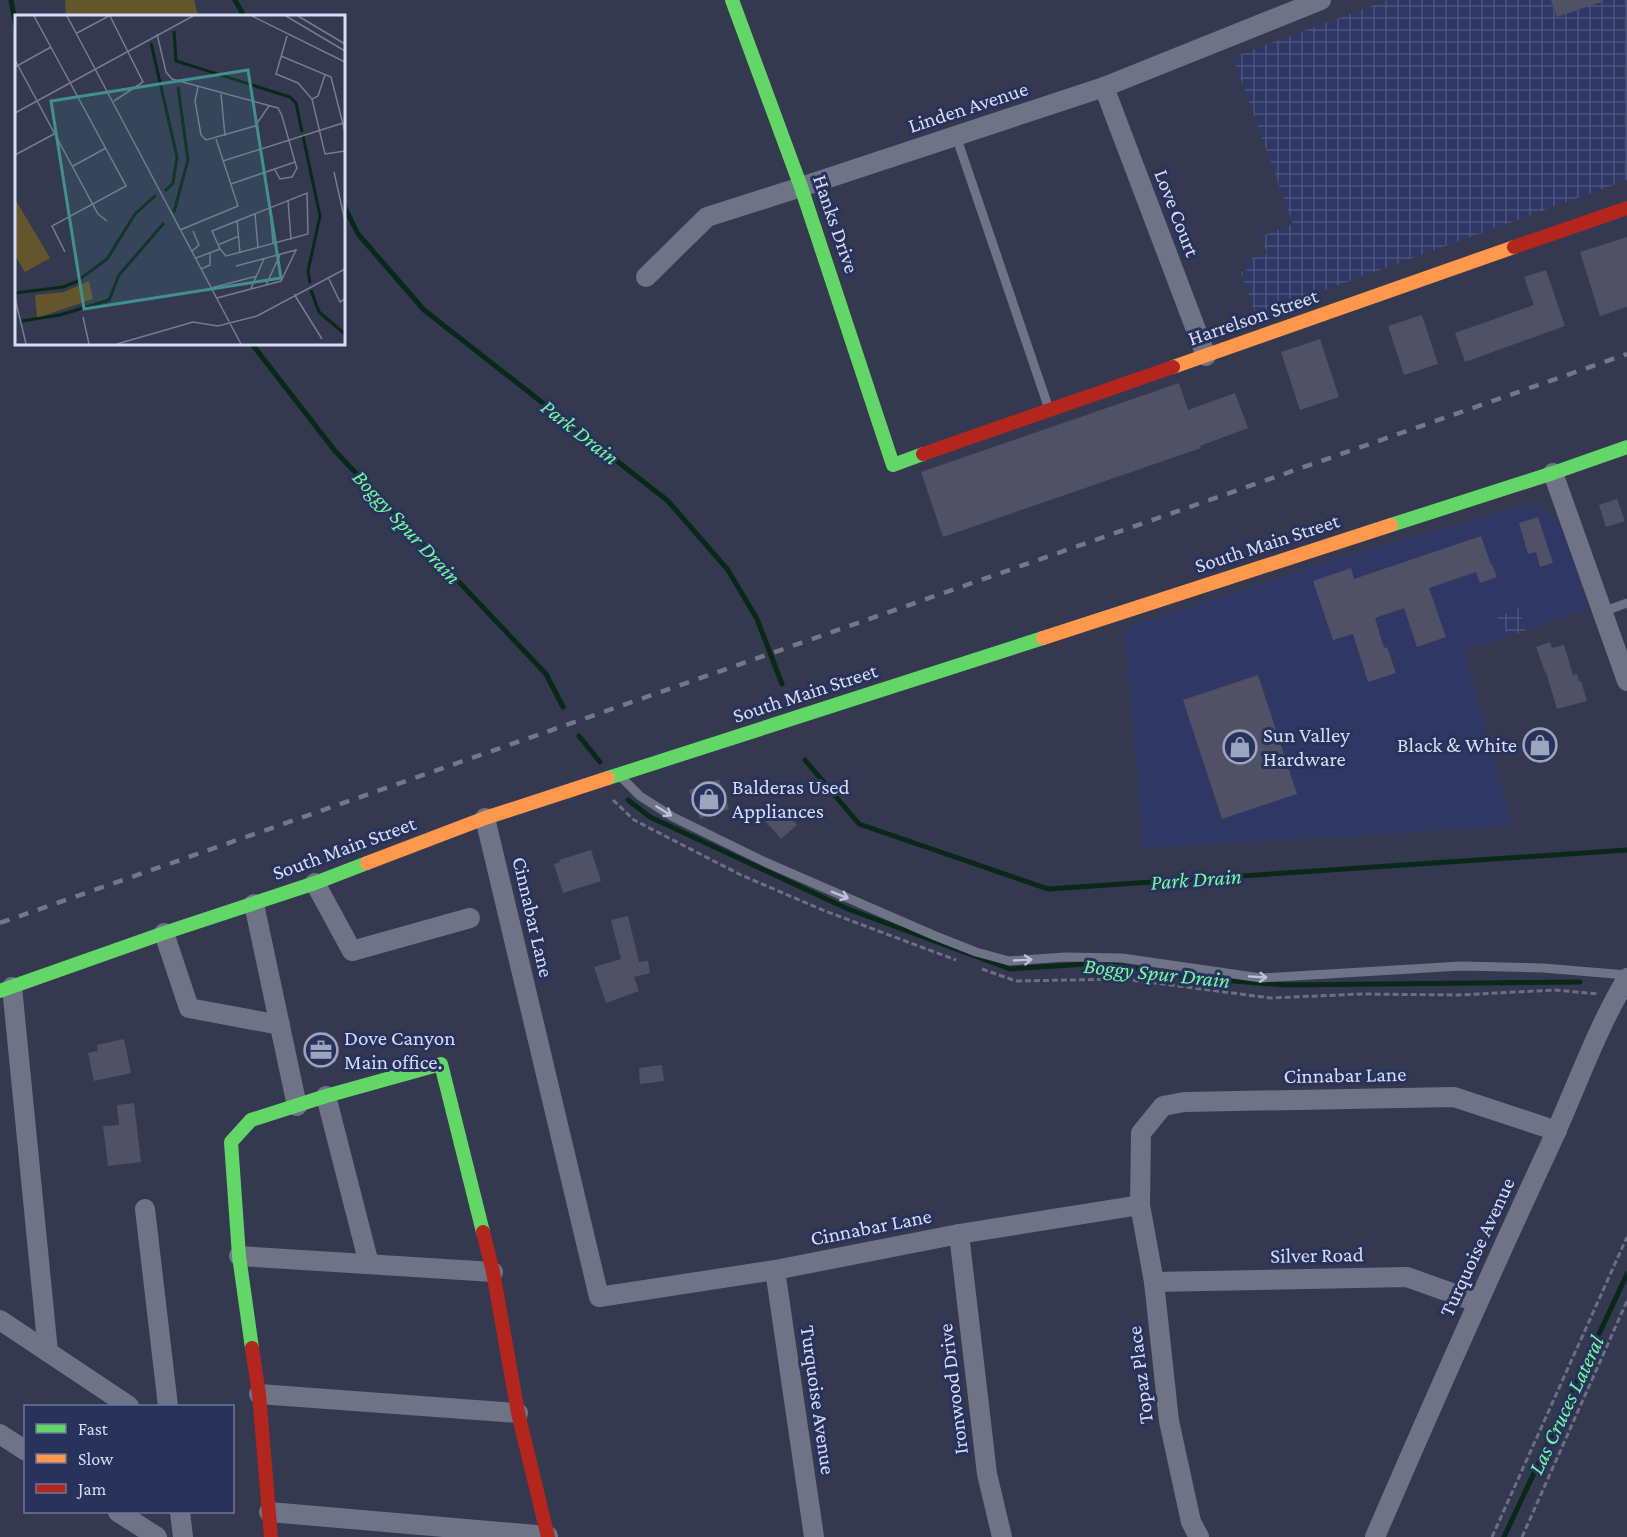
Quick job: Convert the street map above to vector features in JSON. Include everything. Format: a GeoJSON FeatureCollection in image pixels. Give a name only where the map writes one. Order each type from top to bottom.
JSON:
{"type":"FeatureCollection","features":[{"type":"Feature","properties":{"kind":"street","name":"Hanks Drive"},"geometry":{"type":"LineString","coordinates":[[732,0],[801,187],[893,465]]}},
{"type":"Feature","properties":{"kind":"street","name":"Linden Avenue"},"geometry":{"type":"LineString","coordinates":[[646,277],[707,217],[1104,87],[1321,0]]}},
{"type":"Feature","properties":{"kind":"street","name":"Love Court"},"geometry":{"type":"LineString","coordinates":[[1104,87],[1206,356]]}},
{"type":"Feature","properties":{"kind":"street","name":"Harrelson Street"},"geometry":{"type":"LineString","coordinates":[[893,465],[1627,208]]}},
{"type":"Feature","properties":{"kind":"street","name":"South Main Street"},"geometry":{"type":"LineString","coordinates":[[6,989],[315,883],[485,818],[1553,473],[1627,447]]}},
{"type":"Feature","properties":{"kind":"street"},"geometry":{"type":"LineString","coordinates":[[1553,473],[1627,681]]}},
{"type":"Feature","properties":{"kind":"street","name":"Cinnabar Lane"},"geometry":{"type":"LineString","coordinates":[[485,818],[598,1298],[776,1270],[959,1234],[1140,1205],[1142,1133],[1163,1106],[1184,1102],[1454,1097],[1557,1131]]}},
{"type":"Feature","properties":{"kind":"street"},"geometry":{"type":"LineString","coordinates":[[315,883],[352,951],[470,918]]}},
{"type":"Feature","properties":{"kind":"street"},"geometry":{"type":"LineString","coordinates":[[254,904],[297,1106]]}},
{"type":"Feature","properties":{"kind":"street"},"geometry":{"type":"LineString","coordinates":[[164,933],[189,1008],[280,1025]]}},
{"type":"Feature","properties":{"kind":"street","name":"Turquoise Avenue"},"geometry":{"type":"LineString","coordinates":[[1375,1537],[1612,1003],[1627,977]]}},
{"type":"Feature","properties":{"kind":"street"},"geometry":{"type":"LineString","coordinates":[[6,989],[48,1352]]}},
{"type":"Feature","properties":{"kind":"street"},"geometry":{"type":"LineString","coordinates":[[269,1512],[548,1537],[518,1413],[492,1272],[441,1064],[326,1096],[251,1120],[231,1142],[239,1256],[259,1394],[271,1537]]}},
{"type":"Feature","properties":{"kind":"street"},"geometry":{"type":"LineString","coordinates":[[326,1096],[369,1264]]}},
{"type":"Feature","properties":{"kind":"street","name":"Topaz Place"},"geometry":{"type":"LineString","coordinates":[[1140,1205],[1154,1282],[1169,1421],[1191,1522],[1199,1537]]}},
{"type":"Feature","properties":{"kind":"street"},"geometry":{"type":"LineString","coordinates":[[145,1209],[168,1405]]}},
{"type":"Feature","properties":{"kind":"street","name":"Ironwood Drive"},"geometry":{"type":"LineString","coordinates":[[959,1234],[987,1474],[1002,1537]]}},
{"type":"Feature","properties":{"kind":"street"},"geometry":{"type":"LineString","coordinates":[[239,1256],[492,1272]]}},
{"type":"Feature","properties":{"kind":"street","name":"Turquoise Avenue"},"geometry":{"type":"LineString","coordinates":[[776,1270],[814,1537]]}},
{"type":"Feature","properties":{"kind":"street","name":"Silver Road"},"geometry":{"type":"LineString","coordinates":[[1154,1282],[1407,1277],[1478,1302]]}},
{"type":"Feature","properties":{"kind":"street"},"geometry":{"type":"LineString","coordinates":[[0,1320],[126,1405]]}},
{"type":"Feature","properties":{"kind":"street"},"geometry":{"type":"LineString","coordinates":[[259,1394],[518,1413]]}},
{"type":"Feature","properties":{"kind":"street"},"geometry":{"type":"LineString","coordinates":[[0,1434],[24,1450]]}},
{"type":"Feature","properties":{"kind":"street"},"geometry":{"type":"LineString","coordinates":[[120,1513],[157,1537]]}},
{"type":"Feature","properties":{"kind":"street"},"geometry":{"type":"LineString","coordinates":[[180,1513],[183,1537]]}},
{"type":"Feature","properties":{"kind":"lane"},"geometry":{"type":"LineString","coordinates":[[956,136],[1050,410]]}},
{"type":"Feature","properties":{"kind":"lane"},"geometry":{"type":"LineString","coordinates":[[1602,612],[1627,603]]}},
{"type":"Feature","properties":{"kind":"lane"},"geometry":{"type":"LineString","coordinates":[[619,775],[640,796],[673,817],[765,862],[933,935],[976,952],[1009,961],[1065,957],[1122,958],[1261,978],[1461,966],[1543,968],[1627,977]]}},
{"type":"Feature","properties":{"kind":"path"},"geometry":{"type":"LineString","coordinates":[[1492,1537],[1627,1237]]}},
{"type":"Feature","properties":{"kind":"path"},"geometry":{"type":"LineString","coordinates":[[1522,1537],[1627,1301]]}},
{"type":"Feature","properties":{"kind":"shaded area"},"geometry":{"type":"Polygon","coordinates":[[[65,0],[194,0],[198,15],[66,15],[65,0]]]}},
{"type":"Feature","properties":{"kind":"shaded area"},"geometry":{"type":"Polygon","coordinates":[[[1388,0],[1627,0],[1627,180],[1256,315],[1241,272],[1247,270],[1244,261],[1267,253],[1261,236],[1293,224],[1233,57],[1388,0]]]}},
{"type":"Feature","properties":{"kind":"shaded area"},"geometry":{"type":"Polygon","coordinates":[[[1528,504],[1542,508],[1554,516],[1569,548],[1588,609],[1464,651],[1512,826],[1143,848],[1125,628],[1342,557],[1528,504]]]}},
{"type":"Feature","properties":{"kind":"shaded area"},"geometry":{"type":"Polygon","coordinates":[[[1519,608],[1526,630],[1508,637],[1497,617],[1519,608]]]}},
{"type":"Feature","properties":{"kind":"building"},"geometry":{"type":"Polygon","coordinates":[[[1551,0],[1601,0],[1601,2],[1557,17],[1551,0]]]}},
{"type":"Feature","properties":{"kind":"building"},"geometry":{"type":"Polygon","coordinates":[[[1627,237],[1627,307],[1600,316],[1580,252],[1627,237]]]}},
{"type":"Feature","properties":{"kind":"building"},"geometry":{"type":"Polygon","coordinates":[[[1546,270],[1565,326],[1465,362],[1455,333],[1534,305],[1524,277],[1546,270]]]}},
{"type":"Feature","properties":{"kind":"building"},"geometry":{"type":"Polygon","coordinates":[[[1422,315],[1438,364],[1404,375],[1388,326],[1422,315]]]}},
{"type":"Feature","properties":{"kind":"building"},"geometry":{"type":"Polygon","coordinates":[[[1320,339],[1339,397],[1300,410],[1281,352],[1320,339]]]}},
{"type":"Feature","properties":{"kind":"building"},"geometry":{"type":"Polygon","coordinates":[[[1179,383],[1188,410],[1235,393],[1248,428],[1200,446],[1201,448],[943,537],[921,472],[1179,383]]]}},
{"type":"Feature","properties":{"kind":"building"},"geometry":{"type":"Polygon","coordinates":[[[1617,499],[1625,521],[1606,527],[1599,505],[1617,499]]]}},
{"type":"Feature","properties":{"kind":"building"},"geometry":{"type":"Polygon","coordinates":[[[1538,517],[1553,563],[1540,567],[1536,552],[1528,554],[1519,523],[1538,517]]]}},
{"type":"Feature","properties":{"kind":"building"},"geometry":{"type":"Polygon","coordinates":[[[1481,536],[1497,577],[1480,583],[1476,572],[1429,588],[1446,637],[1417,647],[1404,608],[1375,618],[1384,648],[1387,647],[1396,673],[1368,682],[1353,634],[1333,640],[1313,581],[1351,568],[1354,579],[1481,536]]]}},
{"type":"Feature","properties":{"kind":"building"},"geometry":{"type":"Polygon","coordinates":[[[1550,642],[1552,648],[1564,645],[1573,675],[1577,674],[1579,682],[1581,681],[1587,701],[1557,709],[1536,647],[1550,642]]]}},
{"type":"Feature","properties":{"kind":"building","name":"Sun Valley Hardware"},"geometry":{"type":"Polygon","coordinates":[[[1258,675],[1297,794],[1222,819],[1183,700],[1258,675]]]}},
{"type":"Feature","properties":{"kind":"building","name":"Black & White"},"geometry":{"type":"Polygon","coordinates":[[[1548,730],[1554,755],[1533,760],[1526,735],[1548,730]]]}},
{"type":"Feature","properties":{"kind":"building","name":"Balderas Used Appliances"},"geometry":{"type":"Polygon","coordinates":[[[719,779],[729,809],[700,819],[689,790],[719,779]]]}},
{"type":"Feature","properties":{"kind":"building"},"geometry":{"type":"Polygon","coordinates":[[[782,808],[797,825],[781,839],[766,822],[782,808]]]}},
{"type":"Feature","properties":{"kind":"building"},"geometry":{"type":"Polygon","coordinates":[[[591,850],[601,881],[563,893],[554,864],[560,862],[559,860],[591,850]]]}},
{"type":"Feature","properties":{"kind":"building"},"geometry":{"type":"Polygon","coordinates":[[[628,916],[639,962],[648,961],[650,973],[634,977],[639,991],[606,1003],[594,967],[621,959],[611,920],[628,916]]]}},
{"type":"Feature","properties":{"kind":"building","name":"Dove Canyon Main office."},"geometry":{"type":"Polygon","coordinates":[[[327,1032],[336,1062],[316,1069],[307,1039],[327,1032]]]}},
{"type":"Feature","properties":{"kind":"building"},"geometry":{"type":"Polygon","coordinates":[[[124,1039],[131,1073],[94,1081],[88,1053],[98,1051],[97,1045],[124,1039]]]}},
{"type":"Feature","properties":{"kind":"building"},"geometry":{"type":"Polygon","coordinates":[[[662,1065],[664,1081],[640,1084],[639,1068],[662,1065]]]}},
{"type":"Feature","properties":{"kind":"building"},"geometry":{"type":"Polygon","coordinates":[[[134,1103],[141,1162],[108,1166],[103,1126],[119,1125],[117,1105],[134,1103]]]}},
{"type":"Feature","properties":{"kind":"waterway","name":"Boggy Spur Drain"},"geometry":{"type":"LineString","coordinates":[[11,0],[15,22]]}},
{"type":"Feature","properties":{"kind":"waterway","name":"Park Drain"},"geometry":{"type":"LineString","coordinates":[[235,0],[243,15]]}},
{"type":"Feature","properties":{"kind":"waterway","name":"Park Drain"},"geometry":{"type":"LineString","coordinates":[[345,208],[358,234],[424,310],[668,501],[728,570],[757,619],[782,684]]}},
{"type":"Feature","properties":{"kind":"waterway","name":"Boggy Spur Drain"},"geometry":{"type":"LineString","coordinates":[[253,345],[335,451],[546,674],[563,707]]}},
{"type":"Feature","properties":{"kind":"waterway","name":"Boggy Spur Drain"},"geometry":{"type":"LineString","coordinates":[[579,736],[600,762]]}},
{"type":"Feature","properties":{"kind":"waterway","name":"Park Drain"},"geometry":{"type":"LineString","coordinates":[[805,760],[859,824],[1048,889],[1627,850]]}},
{"type":"Feature","properties":{"kind":"waterway","name":"Boggy Spur Drain"},"geometry":{"type":"LineString","coordinates":[[628,800],[650,817],[848,909],[1010,969],[1103,963],[1194,978],[1285,985],[1580,982]]}},
{"type":"Feature","properties":{"kind":"waterway","name":"Las Cruces Lateral"},"geometry":{"type":"LineString","coordinates":[[1504,1537],[1627,1274]]}},
{"type":"Feature","properties":{"kind":"railway"},"geometry":{"type":"LineString","coordinates":[[0,923],[1627,354]]}},
{"type":"Feature","properties":{"kind":"traffic: fast"},"geometry":{"type":"LineString","coordinates":[[732,0],[801,187],[893,465],[923,454]]}},
{"type":"Feature","properties":{"kind":"traffic: fast"},"geometry":{"type":"LineString","coordinates":[[1391,525],[1627,447]]}},
{"type":"Feature","properties":{"kind":"traffic: fast"},"geometry":{"type":"LineString","coordinates":[[608,778],[1043,638]]}},
{"type":"Feature","properties":{"kind":"traffic: fast"},"geometry":{"type":"LineString","coordinates":[[0,991],[367,863]]}},
{"type":"Feature","properties":{"kind":"traffic: fast"},"geometry":{"type":"LineString","coordinates":[[252,1348],[239,1256],[231,1142],[251,1120],[326,1096],[441,1064],[483,1232]]}},
{"type":"Feature","properties":{"kind":"traffic: slow"},"geometry":{"type":"LineString","coordinates":[[1173,367],[1514,247]]}},
{"type":"Feature","properties":{"kind":"traffic: slow"},"geometry":{"type":"LineString","coordinates":[[1043,638],[1391,525]]}},
{"type":"Feature","properties":{"kind":"traffic: slow"},"geometry":{"type":"LineString","coordinates":[[367,863],[485,818],[608,778]]}},
{"type":"Feature","properties":{"kind":"traffic: jam"},"geometry":{"type":"LineString","coordinates":[[1514,247],[1627,208]]}},
{"type":"Feature","properties":{"kind":"traffic: jam"},"geometry":{"type":"LineString","coordinates":[[923,454],[1173,367]]}},
{"type":"Feature","properties":{"kind":"traffic: jam"},"geometry":{"type":"LineString","coordinates":[[483,1232],[493,1272],[518,1413],[548,1537]]}},
{"type":"Feature","properties":{"kind":"traffic: jam"},"geometry":{"type":"LineString","coordinates":[[252,1348],[259,1394],[271,1537]]}},
{"type":"Feature","properties":{"kind":"place","name":"Black & White"},"geometry":{"type":"Point","coordinates":[1540,745]}},
{"type":"Feature","properties":{"kind":"place","name":"Sun Valley Hardware"},"geometry":{"type":"Point","coordinates":[1240,747]}},
{"type":"Feature","properties":{"kind":"place","name":"Balderas Used Appliances"},"geometry":{"type":"Point","coordinates":[709,799]}},
{"type":"Feature","properties":{"kind":"place","name":"Dove Canyon Main office."},"geometry":{"type":"Point","coordinates":[321,1050]}}]}
